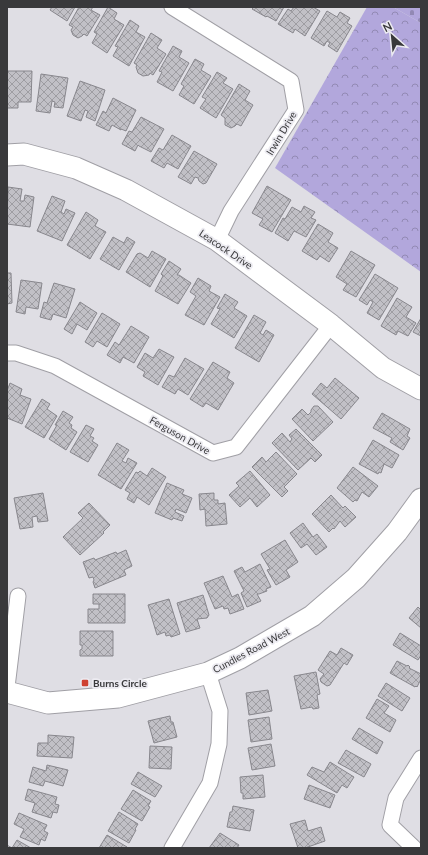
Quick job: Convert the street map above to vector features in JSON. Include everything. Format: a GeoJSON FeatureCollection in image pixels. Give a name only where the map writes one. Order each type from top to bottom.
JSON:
{"type":"FeatureCollection","features":[{"type":"Feature","properties":{"kind":"street","name":"Irwin Drive"},"geometry":{"type":"LineString","coordinates":[[172,7],[291,81],[296,110],[231,211],[217,240]]}},
{"type":"Feature","properties":{"kind":"street","name":"Leacock Drive"},"geometry":{"type":"LineString","coordinates":[[7,155],[24,154],[76,168],[126,190],[217,240],[331,325],[382,368],[421,389]]}},
{"type":"Feature","properties":{"kind":"street","name":"Ferguson Drive"},"geometry":{"type":"LineString","coordinates":[[7,353],[16,353],[55,366],[213,453],[236,447],[331,325]]}},
{"type":"Feature","properties":{"kind":"street","name":"Cundles Road West"},"geometry":{"type":"LineString","coordinates":[[7,692],[48,703],[118,697],[208,673],[240,658],[312,616],[356,578],[397,532],[421,499]]}},
{"type":"Feature","properties":{"kind":"street"},"geometry":{"type":"LineString","coordinates":[[7,687],[18,596]]}},
{"type":"Feature","properties":{"kind":"street"},"geometry":{"type":"LineString","coordinates":[[172,848],[210,783],[219,744],[220,711],[208,673]]}},
{"type":"Feature","properties":{"kind":"street"},"geometry":{"type":"LineString","coordinates":[[414,848],[390,824],[396,798],[421,758]]}},
{"type":"Feature","properties":{"kind":"green space"},"geometry":{"type":"Polygon","coordinates":[[[367,7],[393,7],[421,23],[421,272],[275,168],[367,7]]]}},
{"type":"Feature","properties":{"kind":"green space"},"geometry":{"type":"Polygon","coordinates":[[[393,7],[421,7],[421,23],[393,7]]]}},
{"type":"Feature","properties":{"kind":"building"},"geometry":{"type":"Polygon","coordinates":[[[52,7],[75,7],[67,21],[50,10],[52,7]]]}},
{"type":"Feature","properties":{"kind":"building"},"geometry":{"type":"Polygon","coordinates":[[[79,7],[93,7],[91,10],[100,15],[87,36],[84,34],[78,38],[73,35],[71,30],[73,27],[69,25],[79,7]]]}},
{"type":"Feature","properties":{"kind":"building"},"geometry":{"type":"Polygon","coordinates":[[[108,7],[117,13],[114,19],[124,25],[107,53],[92,43],[97,34],[94,32],[108,7]]]}},
{"type":"Feature","properties":{"kind":"building"},"geometry":{"type":"Polygon","coordinates":[[[254,7],[284,7],[276,21],[252,9],[254,7]]]}},
{"type":"Feature","properties":{"kind":"building"},"geometry":{"type":"Polygon","coordinates":[[[294,7],[313,7],[320,11],[305,36],[295,29],[293,33],[278,24],[288,9],[291,11],[294,7]]]}},
{"type":"Feature","properties":{"kind":"building"},"geometry":{"type":"Polygon","coordinates":[[[327,11],[337,17],[340,12],[350,18],[347,23],[352,26],[337,52],[328,46],[330,43],[327,41],[324,46],[311,38],[327,11]]]}},
{"type":"Feature","properties":{"kind":"building"},"geometry":{"type":"Polygon","coordinates":[[[130,20],[139,26],[136,32],[145,37],[129,66],[113,56],[118,47],[115,46],[130,20]]]}},
{"type":"Feature","properties":{"kind":"building"},"geometry":{"type":"Polygon","coordinates":[[[151,33],[162,40],[157,48],[166,54],[153,75],[150,73],[149,75],[143,76],[138,73],[136,67],[137,65],[134,63],[151,33]]]}},
{"type":"Feature","properties":{"kind":"building"},"geometry":{"type":"Polygon","coordinates":[[[173,46],[182,51],[179,57],[189,63],[173,91],[157,82],[162,72],[159,71],[173,46]]]}},
{"type":"Feature","properties":{"kind":"building"},"geometry":{"type":"Polygon","coordinates":[[[195,59],[204,64],[201,70],[211,76],[194,104],[179,95],[184,86],[181,84],[195,59]]]}},
{"type":"Feature","properties":{"kind":"building"},"geometry":{"type":"Polygon","coordinates":[[[7,71],[32,71],[31,102],[18,102],[18,108],[7,108],[7,71]]]}},
{"type":"Feature","properties":{"kind":"building"},"geometry":{"type":"Polygon","coordinates":[[[217,72],[227,78],[223,83],[233,89],[216,118],[200,108],[206,99],[202,97],[217,72]]]}},
{"type":"Feature","properties":{"kind":"building"},"geometry":{"type":"Polygon","coordinates":[[[41,74],[68,78],[63,108],[54,107],[55,102],[52,101],[50,113],[36,111],[41,74]]]}},
{"type":"Feature","properties":{"kind":"building"},"geometry":{"type":"Polygon","coordinates":[[[80,81],[105,90],[95,121],[86,117],[88,111],[85,110],[81,121],[67,116],[80,81]]]}},
{"type":"Feature","properties":{"kind":"building"},"geometry":{"type":"Polygon","coordinates":[[[239,84],[250,91],[245,100],[253,105],[241,126],[237,124],[231,128],[225,125],[225,118],[221,115],[239,84]]]}},
{"type":"Feature","properties":{"kind":"building"},"geometry":{"type":"Polygon","coordinates":[[[113,98],[136,110],[126,131],[112,125],[109,131],[96,125],[103,111],[106,113],[113,98]]]}},
{"type":"Feature","properties":{"kind":"building"},"geometry":{"type":"Polygon","coordinates":[[[141,117],[164,129],[151,152],[138,145],[135,151],[122,144],[129,131],[132,132],[141,117]]]}},
{"type":"Feature","properties":{"kind":"building"},"geometry":{"type":"Polygon","coordinates":[[[172,135],[191,146],[178,169],[167,163],[164,168],[151,161],[159,148],[163,150],[172,135]]]}},
{"type":"Feature","properties":{"kind":"building"},"geometry":{"type":"Polygon","coordinates":[[[194,151],[217,164],[206,183],[203,184],[198,178],[195,177],[191,184],[178,177],[194,151]]]}},
{"type":"Feature","properties":{"kind":"building"},"geometry":{"type":"Polygon","coordinates":[[[267,186],[291,200],[272,232],[259,225],[263,219],[252,213],[267,186]]]}},
{"type":"Feature","properties":{"kind":"building"},"geometry":{"type":"Polygon","coordinates":[[[8,187],[22,189],[20,201],[24,201],[25,195],[34,197],[30,227],[7,224],[8,187]]]}},
{"type":"Feature","properties":{"kind":"building"},"geometry":{"type":"Polygon","coordinates":[[[52,196],[65,201],[61,212],[64,214],[66,209],[75,213],[62,241],[37,231],[52,196]]]}},
{"type":"Feature","properties":{"kind":"building"},"geometry":{"type":"Polygon","coordinates":[[[304,206],[315,212],[311,218],[316,220],[306,237],[294,231],[288,241],[275,233],[283,218],[285,219],[292,207],[301,212],[304,206]]]}},
{"type":"Feature","properties":{"kind":"building"},"geometry":{"type":"Polygon","coordinates":[[[86,212],[98,220],[95,226],[106,232],[90,259],[67,245],[86,212]]]}},
{"type":"Feature","properties":{"kind":"building"},"geometry":{"type":"Polygon","coordinates":[[[318,224],[333,233],[328,242],[338,248],[329,262],[320,256],[317,260],[302,251],[318,224]]]}},
{"type":"Feature","properties":{"kind":"building"},"geometry":{"type":"Polygon","coordinates":[[[113,237],[124,243],[127,237],[135,242],[119,270],[100,259],[113,237]]]}},
{"type":"Feature","properties":{"kind":"building"},"geometry":{"type":"Polygon","coordinates":[[[152,251],[166,259],[150,287],[126,272],[137,254],[140,253],[148,258],[152,251]]]}},
{"type":"Feature","properties":{"kind":"building"},"geometry":{"type":"Polygon","coordinates":[[[351,251],[375,265],[356,297],[343,290],[347,284],[336,277],[351,251]]]}},
{"type":"Feature","properties":{"kind":"building"},"geometry":{"type":"Polygon","coordinates":[[[169,261],[181,269],[177,275],[191,283],[178,304],[155,291],[163,276],[161,274],[169,261]]]}},
{"type":"Feature","properties":{"kind":"building"},"geometry":{"type":"Polygon","coordinates":[[[7,273],[11,273],[12,303],[7,304],[7,273]]]}},
{"type":"Feature","properties":{"kind":"building"},"geometry":{"type":"Polygon","coordinates":[[[375,274],[398,288],[379,320],[367,313],[373,302],[370,300],[367,305],[359,300],[375,274]]]}},
{"type":"Feature","properties":{"kind":"building"},"geometry":{"type":"Polygon","coordinates":[[[198,278],[211,286],[209,291],[220,297],[204,325],[185,315],[196,296],[190,292],[198,278]]]}},
{"type":"Feature","properties":{"kind":"building"},"geometry":{"type":"Polygon","coordinates":[[[21,280],[42,283],[38,309],[26,307],[25,314],[16,312],[21,280]]]}},
{"type":"Feature","properties":{"kind":"building"},"geometry":{"type":"Polygon","coordinates":[[[54,283],[75,289],[66,318],[53,314],[51,320],[40,317],[44,302],[47,303],[54,283]]]}},
{"type":"Feature","properties":{"kind":"building"},"geometry":{"type":"Polygon","coordinates":[[[225,294],[238,302],[234,308],[247,316],[234,338],[211,324],[220,309],[217,308],[225,294]]]}},
{"type":"Feature","properties":{"kind":"building"},"geometry":{"type":"Polygon","coordinates":[[[397,298],[412,307],[406,317],[416,323],[408,336],[398,331],[396,335],[381,326],[397,298]]]}},
{"type":"Feature","properties":{"kind":"building"},"geometry":{"type":"Polygon","coordinates":[[[80,302],[97,313],[87,330],[77,324],[72,334],[64,329],[80,302]]]}},
{"type":"Feature","properties":{"kind":"building"},"geometry":{"type":"Polygon","coordinates":[[[102,313],[120,324],[107,347],[97,341],[93,347],[85,342],[102,313]]]}},
{"type":"Feature","properties":{"kind":"building"},"geometry":{"type":"Polygon","coordinates":[[[254,315],[266,322],[260,333],[263,335],[266,330],[274,335],[259,362],[235,348],[254,315]]]}},
{"type":"Feature","properties":{"kind":"building"},"geometry":{"type":"Polygon","coordinates":[[[421,318],[421,336],[413,332],[421,318]]]}},
{"type":"Feature","properties":{"kind":"building"},"geometry":{"type":"Polygon","coordinates":[[[131,326],[149,337],[134,363],[123,357],[120,363],[107,355],[115,342],[119,345],[131,326]]]}},
{"type":"Feature","properties":{"kind":"building"},"geometry":{"type":"Polygon","coordinates":[[[159,349],[174,357],[158,385],[143,376],[145,372],[137,367],[145,353],[153,358],[159,349]]]}},
{"type":"Feature","properties":{"kind":"building"},"geometry":{"type":"Polygon","coordinates":[[[185,358],[204,369],[188,395],[178,389],[175,394],[162,387],[169,375],[174,377],[185,358]]]}},
{"type":"Feature","properties":{"kind":"building"},"geometry":{"type":"Polygon","coordinates":[[[213,362],[230,372],[227,378],[234,383],[218,410],[206,403],[203,407],[190,399],[213,362]]]}},
{"type":"Feature","properties":{"kind":"building"},"geometry":{"type":"Polygon","coordinates":[[[335,378],[359,398],[341,419],[312,394],[321,383],[327,388],[335,378]]]}},
{"type":"Feature","properties":{"kind":"building"},"geometry":{"type":"Polygon","coordinates":[[[10,383],[22,389],[20,395],[31,399],[22,424],[7,418],[7,391],[10,383]]]}},
{"type":"Feature","properties":{"kind":"building"},"geometry":{"type":"Polygon","coordinates":[[[42,399],[50,404],[47,409],[57,416],[44,438],[25,427],[42,399]]]}},
{"type":"Feature","properties":{"kind":"building"},"geometry":{"type":"Polygon","coordinates":[[[314,406],[318,406],[333,422],[313,441],[292,419],[302,409],[308,415],[314,406]]]}},
{"type":"Feature","properties":{"kind":"building"},"geometry":{"type":"Polygon","coordinates":[[[63,411],[73,417],[69,423],[72,425],[71,428],[77,432],[66,450],[49,439],[63,411]]]}},
{"type":"Feature","properties":{"kind":"building"},"geometry":{"type":"Polygon","coordinates":[[[382,413],[410,429],[407,436],[410,438],[403,450],[390,442],[392,438],[373,428],[382,413]]]}},
{"type":"Feature","properties":{"kind":"building"},"geometry":{"type":"Polygon","coordinates":[[[86,425],[94,429],[90,436],[94,438],[92,441],[98,445],[88,462],[70,452],[86,425]]]}},
{"type":"Feature","properties":{"kind":"building"},"geometry":{"type":"Polygon","coordinates":[[[296,429],[322,455],[315,462],[311,458],[298,470],[272,443],[282,433],[290,442],[292,439],[289,435],[296,429]]]}},
{"type":"Feature","properties":{"kind":"building"},"geometry":{"type":"Polygon","coordinates":[[[373,440],[399,455],[392,468],[384,464],[381,473],[379,472],[378,474],[359,464],[373,440]]]}},
{"type":"Feature","properties":{"kind":"building"},"geometry":{"type":"Polygon","coordinates":[[[117,443],[129,450],[122,461],[126,463],[128,458],[137,463],[121,489],[98,475],[117,443]]]}},
{"type":"Feature","properties":{"kind":"building"},"geometry":{"type":"Polygon","coordinates":[[[276,452],[297,474],[284,487],[288,491],[282,497],[252,467],[262,457],[266,462],[276,452]]]}},
{"type":"Feature","properties":{"kind":"building"},"geometry":{"type":"Polygon","coordinates":[[[353,467],[378,486],[369,497],[362,492],[357,501],[355,500],[353,502],[337,488],[353,467]]]}},
{"type":"Feature","properties":{"kind":"building"},"geometry":{"type":"Polygon","coordinates":[[[152,468],[166,477],[149,505],[137,497],[134,503],[127,499],[130,493],[125,490],[136,472],[138,473],[140,471],[147,476],[152,468]]]}},
{"type":"Feature","properties":{"kind":"building"},"geometry":{"type":"Polygon","coordinates":[[[250,471],[270,495],[257,507],[250,498],[240,507],[229,495],[239,486],[236,483],[250,471]]]}},
{"type":"Feature","properties":{"kind":"building"},"geometry":{"type":"Polygon","coordinates":[[[167,483],[184,490],[182,494],[192,498],[186,513],[176,509],[175,512],[184,516],[182,521],[173,518],[172,520],[155,513],[167,483]]]}},
{"type":"Feature","properties":{"kind":"building"},"geometry":{"type":"Polygon","coordinates":[[[43,493],[48,521],[38,522],[37,516],[32,517],[33,527],[20,529],[14,498],[43,493]]]}},
{"type":"Feature","properties":{"kind":"building"},"geometry":{"type":"Polygon","coordinates":[[[214,493],[214,500],[218,500],[218,504],[225,503],[227,524],[206,526],[205,509],[200,510],[199,494],[214,493]]]}},
{"type":"Feature","properties":{"kind":"building"},"geometry":{"type":"Polygon","coordinates":[[[331,495],[343,508],[345,506],[356,517],[345,527],[340,521],[334,529],[333,528],[329,532],[312,514],[331,495]]]}},
{"type":"Feature","properties":{"kind":"building"},"geometry":{"type":"Polygon","coordinates":[[[89,503],[110,525],[103,532],[104,533],[80,555],[63,537],[83,518],[78,513],[89,503]]]}},
{"type":"Feature","properties":{"kind":"building"},"geometry":{"type":"Polygon","coordinates":[[[303,523],[313,537],[317,534],[327,547],[316,555],[307,544],[301,548],[290,533],[303,523]]]}},
{"type":"Feature","properties":{"kind":"building"},"geometry":{"type":"Polygon","coordinates":[[[285,540],[298,562],[286,570],[290,577],[276,585],[267,570],[270,569],[261,554],[285,540]]]}},
{"type":"Feature","properties":{"kind":"building"},"geometry":{"type":"Polygon","coordinates":[[[126,550],[132,566],[124,570],[126,575],[95,588],[93,577],[89,578],[83,562],[94,558],[95,560],[116,552],[117,554],[126,550]]]}},
{"type":"Feature","properties":{"kind":"building"},"geometry":{"type":"Polygon","coordinates":[[[260,564],[271,587],[266,589],[267,591],[257,594],[261,601],[247,607],[241,593],[244,591],[234,571],[242,567],[245,572],[260,564]]]}},
{"type":"Feature","properties":{"kind":"building"},"geometry":{"type":"Polygon","coordinates":[[[223,576],[232,597],[238,594],[244,609],[230,614],[228,608],[224,609],[223,606],[215,609],[204,583],[223,576]]]}},
{"type":"Feature","properties":{"kind":"building"},"geometry":{"type":"Polygon","coordinates":[[[93,594],[125,594],[125,623],[88,623],[88,609],[99,609],[99,604],[93,604],[93,594]]]}},
{"type":"Feature","properties":{"kind":"building"},"geometry":{"type":"Polygon","coordinates":[[[203,595],[209,615],[207,618],[197,619],[200,628],[186,632],[177,603],[203,595]]]}},
{"type":"Feature","properties":{"kind":"building"},"geometry":{"type":"Polygon","coordinates":[[[169,599],[180,634],[171,637],[170,635],[166,636],[165,632],[157,635],[148,605],[169,599]]]}},
{"type":"Feature","properties":{"kind":"building"},"geometry":{"type":"Polygon","coordinates":[[[418,607],[421,610],[421,628],[409,618],[418,607]]]}},
{"type":"Feature","properties":{"kind":"building"},"geometry":{"type":"Polygon","coordinates":[[[80,631],[113,631],[113,656],[80,656],[82,645],[80,645],[80,631]]]}},
{"type":"Feature","properties":{"kind":"building"},"geometry":{"type":"Polygon","coordinates":[[[400,633],[421,646],[421,655],[418,660],[393,645],[400,633]]]}},
{"type":"Feature","properties":{"kind":"building"},"geometry":{"type":"Polygon","coordinates":[[[341,648],[353,655],[347,665],[344,663],[330,685],[327,686],[321,682],[320,679],[324,674],[318,670],[330,651],[337,655],[341,648]]]}},
{"type":"Feature","properties":{"kind":"building"},"geometry":{"type":"Polygon","coordinates":[[[397,661],[407,666],[408,665],[410,667],[409,668],[421,674],[421,679],[417,687],[390,673],[397,661]]]}},
{"type":"Feature","properties":{"kind":"building"},"geometry":{"type":"Polygon","coordinates":[[[316,672],[320,694],[317,695],[319,708],[313,709],[312,707],[301,709],[294,676],[316,672]]]}},
{"type":"Feature","properties":{"kind":"building"},"geometry":{"type":"Polygon","coordinates":[[[386,683],[410,698],[402,711],[378,696],[386,683]]]}},
{"type":"Feature","properties":{"kind":"building"},"geometry":{"type":"Polygon","coordinates":[[[268,690],[272,711],[249,715],[246,693],[268,690]]]}},
{"type":"Feature","properties":{"kind":"building"},"geometry":{"type":"Polygon","coordinates":[[[377,699],[389,706],[384,713],[396,720],[390,732],[366,718],[377,699]]]}},
{"type":"Feature","properties":{"kind":"building"},"geometry":{"type":"Polygon","coordinates":[[[170,716],[177,737],[154,743],[148,721],[170,716]]]}},
{"type":"Feature","properties":{"kind":"building"},"geometry":{"type":"Polygon","coordinates":[[[269,717],[272,739],[251,742],[248,720],[269,717]]]}},
{"type":"Feature","properties":{"kind":"building"},"geometry":{"type":"Polygon","coordinates":[[[359,728],[383,742],[377,754],[352,739],[359,728]]]}},
{"type":"Feature","properties":{"kind":"building"},"geometry":{"type":"Polygon","coordinates":[[[48,735],[74,737],[72,758],[37,756],[38,743],[48,743],[48,735]]]}},
{"type":"Feature","properties":{"kind":"building"},"geometry":{"type":"Polygon","coordinates":[[[271,744],[275,766],[252,770],[248,748],[271,744]]]}},
{"type":"Feature","properties":{"kind":"building"},"geometry":{"type":"Polygon","coordinates":[[[150,746],[172,747],[171,769],[149,768],[150,746]]]}},
{"type":"Feature","properties":{"kind":"building"},"geometry":{"type":"Polygon","coordinates":[[[346,750],[371,764],[364,777],[338,763],[346,750]]]}},
{"type":"Feature","properties":{"kind":"building"},"geometry":{"type":"Polygon","coordinates":[[[330,762],[354,777],[347,788],[342,785],[337,793],[307,775],[312,767],[324,772],[330,762]]]}},
{"type":"Feature","properties":{"kind":"building"},"geometry":{"type":"Polygon","coordinates":[[[47,765],[68,770],[63,786],[45,781],[43,786],[29,782],[33,767],[46,771],[47,765]]]}},
{"type":"Feature","properties":{"kind":"building"},"geometry":{"type":"Polygon","coordinates":[[[138,772],[162,786],[155,797],[131,784],[138,772]]]}},
{"type":"Feature","properties":{"kind":"building"},"geometry":{"type":"Polygon","coordinates":[[[263,775],[265,797],[243,799],[240,777],[263,775]]]}},
{"type":"Feature","properties":{"kind":"building"},"geometry":{"type":"Polygon","coordinates":[[[309,785],[335,795],[330,808],[304,799],[309,785]]]}},
{"type":"Feature","properties":{"kind":"building"},"geometry":{"type":"Polygon","coordinates":[[[28,789],[57,797],[55,804],[59,805],[57,813],[53,812],[51,818],[32,812],[35,803],[25,800],[28,789]]]}},
{"type":"Feature","properties":{"kind":"building"},"geometry":{"type":"Polygon","coordinates":[[[133,790],[151,801],[148,806],[150,807],[142,821],[121,809],[133,790]]]}},
{"type":"Feature","properties":{"kind":"building"},"geometry":{"type":"Polygon","coordinates":[[[233,806],[254,810],[250,831],[227,827],[230,812],[232,812],[233,806]]]}},
{"type":"Feature","properties":{"kind":"building"},"geometry":{"type":"Polygon","coordinates":[[[119,812],[138,824],[129,843],[108,831],[119,812]]]}},
{"type":"Feature","properties":{"kind":"building"},"geometry":{"type":"Polygon","coordinates":[[[19,813],[47,825],[44,831],[48,833],[45,841],[41,839],[39,845],[20,837],[24,829],[14,824],[19,813]]]}},
{"type":"Feature","properties":{"kind":"building"},"geometry":{"type":"Polygon","coordinates":[[[305,820],[308,831],[321,827],[325,841],[305,848],[298,848],[290,824],[305,820]]]}},
{"type":"Feature","properties":{"kind":"building"},"geometry":{"type":"Polygon","coordinates":[[[220,833],[239,845],[237,848],[209,848],[220,833]]]}},
{"type":"Feature","properties":{"kind":"building"},"geometry":{"type":"Polygon","coordinates":[[[107,835],[127,847],[127,848],[99,848],[107,835]]]}},
{"type":"Feature","properties":{"kind":"building"},"geometry":{"type":"Polygon","coordinates":[[[17,840],[31,848],[12,848],[17,840]]]}},
{"type":"Feature","properties":{"kind":"place","name":"Burns Circle"},"geometry":{"type":"Point","coordinates":[85,683]}}]}
